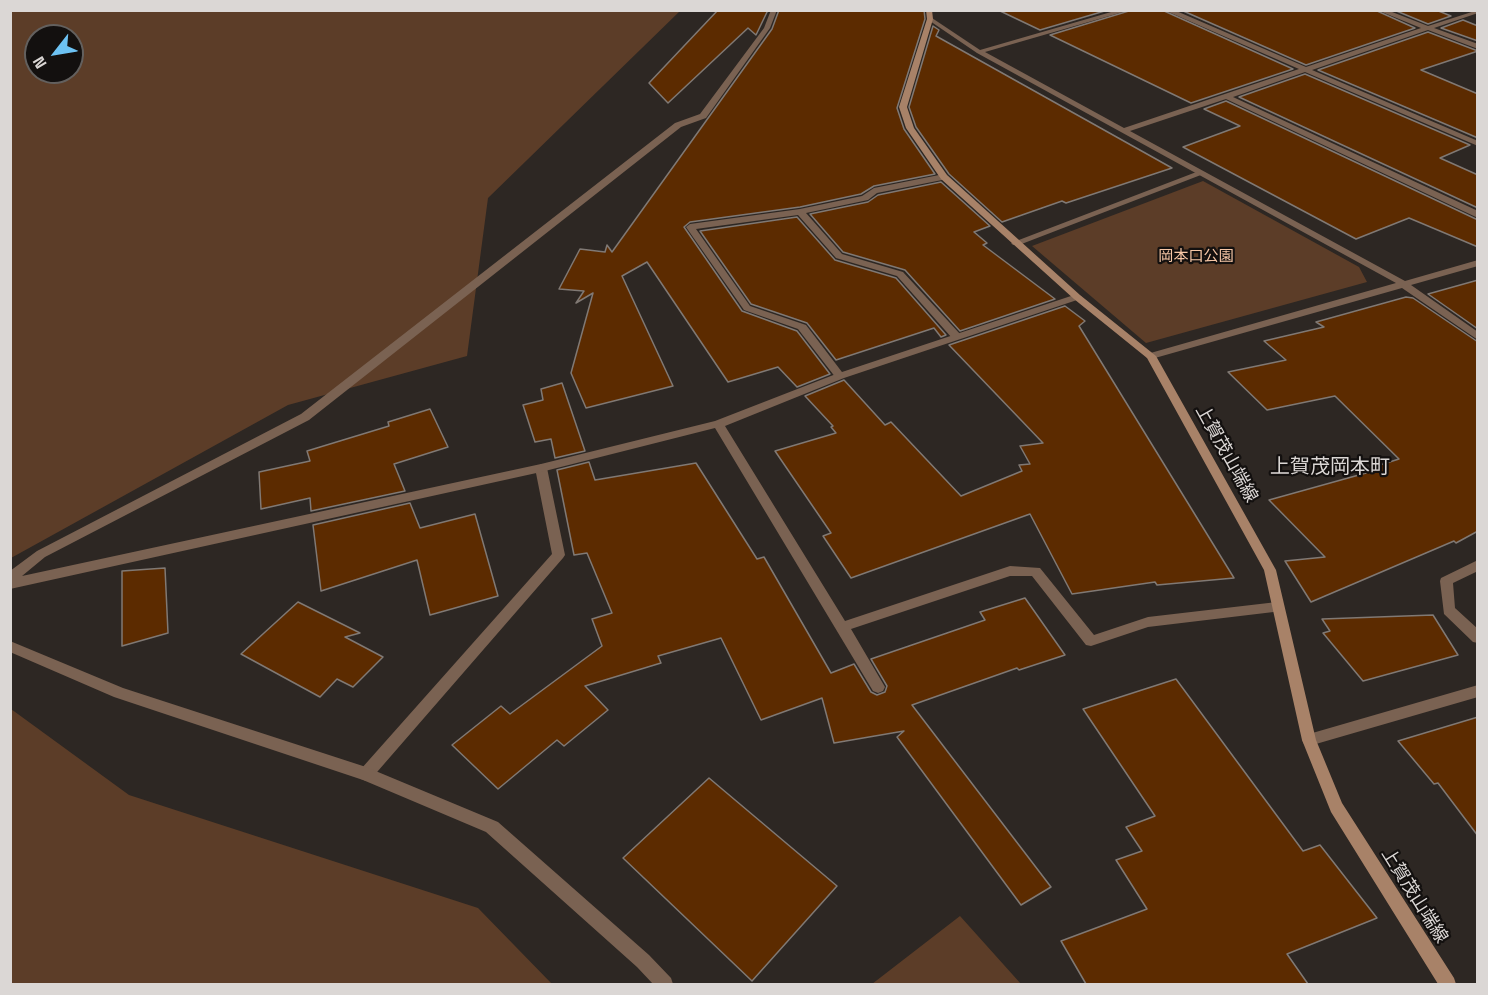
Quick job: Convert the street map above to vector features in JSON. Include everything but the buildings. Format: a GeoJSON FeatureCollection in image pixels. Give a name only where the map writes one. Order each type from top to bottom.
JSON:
{"type":"FeatureCollection","features":[{"type":"Feature","properties":{"kind":"main road","name":"上賀茂山端線"},"geometry":{"type":"LineString","coordinates":[[929,15],[903,107],[910,128],[944,177],[1077,297],[1151,356],[1269,570],[1309,740],[1336,807],[1448,984]]}},
{"type":"Feature","properties":{"kind":"street"},"geometry":{"type":"LineString","coordinates":[[10,579],[41,554],[305,417],[678,125],[703,116],[767,28],[774,10]]}},
{"type":"Feature","properties":{"kind":"street"},"geometry":{"type":"LineString","coordinates":[[978,52],[1127,10]]}},
{"type":"Feature","properties":{"kind":"street"},"geometry":{"type":"LineString","coordinates":[[1167,10],[1478,144]]}},
{"type":"Feature","properties":{"kind":"street"},"geometry":{"type":"LineString","coordinates":[[1380,10],[1478,47]]}},
{"type":"Feature","properties":{"kind":"street"},"geometry":{"type":"LineString","coordinates":[[1124,132],[1478,11]]}},
{"type":"Feature","properties":{"kind":"street"},"geometry":{"type":"LineString","coordinates":[[929,15],[978,52],[1402,283],[1478,337]]}},
{"type":"Feature","properties":{"kind":"street"},"geometry":{"type":"LineString","coordinates":[[1226,96],[1478,214]]}},
{"type":"Feature","properties":{"kind":"street"},"geometry":{"type":"LineString","coordinates":[[1016,243],[1202,173]]}},
{"type":"Feature","properties":{"kind":"street"},"geometry":{"type":"LineString","coordinates":[[840,376],[802,327],[747,308],[690,227],[800,212],[865,198],[874,191],[944,177]]}},
{"type":"Feature","properties":{"kind":"street"},"geometry":{"type":"LineString","coordinates":[[800,212],[839,256],[900,274],[956,336]]}},
{"type":"Feature","properties":{"kind":"street"},"geometry":{"type":"LineString","coordinates":[[1151,356],[1478,263]]}},
{"type":"Feature","properties":{"kind":"street"},"geometry":{"type":"LineString","coordinates":[[10,584],[541,468],[718,424],[840,376],[1077,297]]}},
{"type":"Feature","properties":{"kind":"street"},"geometry":{"type":"LineString","coordinates":[[718,424],[878,687]]}},
{"type":"Feature","properties":{"kind":"street"},"geometry":{"type":"LineString","coordinates":[[366,774],[559,555],[541,468]]}},
{"type":"Feature","properties":{"kind":"street"},"geometry":{"type":"LineString","coordinates":[[1478,565],[1446,580],[1449,610],[1478,638]]}},
{"type":"Feature","properties":{"kind":"street"},"geometry":{"type":"LineString","coordinates":[[843,627],[1010,571],[1035,571],[1091,641],[1148,622],[1277,607]]}},
{"type":"Feature","properties":{"kind":"street"},"geometry":{"type":"LineString","coordinates":[[10,646],[119,693],[366,774],[492,827],[643,961],[665,984]]}},
{"type":"Feature","properties":{"kind":"street"},"geometry":{"type":"LineString","coordinates":[[1309,740],[1478,692]]}},
{"type":"Feature","properties":{"kind":"green space"},"geometry":{"type":"Polygon","coordinates":[[[11,11],[680,11],[488,198],[467,356],[288,405],[11,558],[11,11]]]}},
{"type":"Feature","properties":{"kind":"green space","name":"岡本口公園"},"geometry":{"type":"Polygon","coordinates":[[[1203,181],[1359,267],[1367,282],[1146,343],[1032,246],[1203,181]]]}},
{"type":"Feature","properties":{"kind":"green space"},"geometry":{"type":"Polygon","coordinates":[[[11,709],[129,795],[478,908],[552,984],[11,984],[11,709]]]}},
{"type":"Feature","properties":{"kind":"green space"},"geometry":{"type":"Polygon","coordinates":[[[960,916],[1021,984],[872,984],[960,916]]]}},
{"type":"Feature","properties":{"kind":"district","name":"上賀茂岡本町"},"geometry":{"type":"Point","coordinates":[1330,468]}}]}
